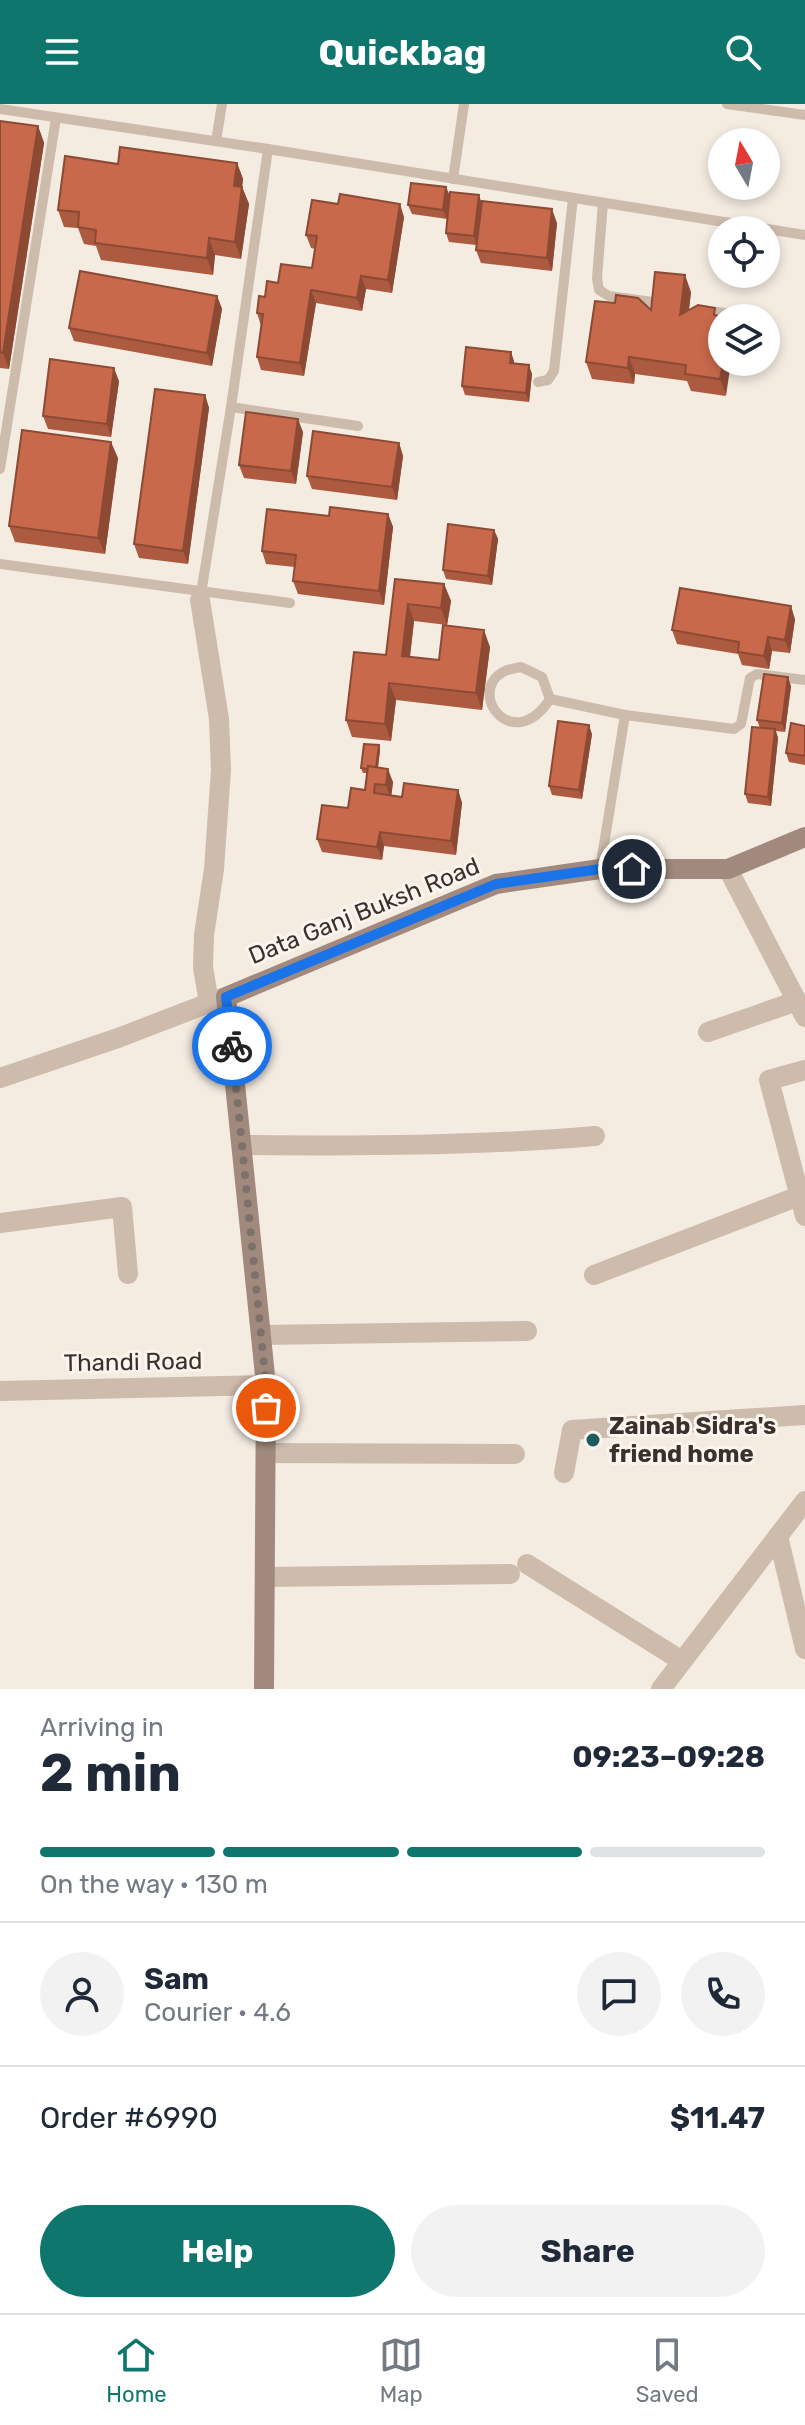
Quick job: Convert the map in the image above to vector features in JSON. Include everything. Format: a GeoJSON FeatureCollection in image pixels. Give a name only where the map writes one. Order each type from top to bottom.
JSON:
{"type":"FeatureCollection","features":[{"type":"Feature","properties":{"kind":"street"},"geometry":{"type":"LineString","coordinates":[[200,595],[218,706],[221,770],[203,967],[218,1000],[242,1145],[266,1385],[264,1689]]}},
{"type":"Feature","properties":{"kind":"street","name":"Data Ganj Buksh Road"},"geometry":{"type":"LineString","coordinates":[[0,1078],[218,1000],[496,884],[600,869],[728,869],[805,837]]}},
{"type":"Feature","properties":{"kind":"street"},"geometry":{"type":"LineString","coordinates":[[708,1032],[801,1009],[728,869]]}},
{"type":"Feature","properties":{"kind":"street"},"geometry":{"type":"LineString","coordinates":[[805,1070],[769,1080],[805,1216]]}},
{"type":"Feature","properties":{"kind":"street"},"geometry":{"type":"LineString","coordinates":[[242,1145],[404,1147],[501,1144],[595,1136]]}},
{"type":"Feature","properties":{"kind":"street"},"geometry":{"type":"LineString","coordinates":[[594,1275],[799,1196]]}},
{"type":"Feature","properties":{"kind":"street"},"geometry":{"type":"LineString","coordinates":[[0,1223],[122,1207],[128,1274]]}},
{"type":"Feature","properties":{"kind":"street"},"geometry":{"type":"LineString","coordinates":[[261,1335],[527,1331]]}},
{"type":"Feature","properties":{"kind":"street","name":"Thandi Road"},"geometry":{"type":"LineString","coordinates":[[0,1391],[266,1385]]}},
{"type":"Feature","properties":{"kind":"street"},"geometry":{"type":"LineString","coordinates":[[564,1473],[572,1430],[805,1415]]}},
{"type":"Feature","properties":{"kind":"street"},"geometry":{"type":"LineString","coordinates":[[266,1453],[515,1454]]}},
{"type":"Feature","properties":{"kind":"street"},"geometry":{"type":"LineString","coordinates":[[661,1689],[805,1501]]}},
{"type":"Feature","properties":{"kind":"street"},"geometry":{"type":"LineString","coordinates":[[778,1536],[797,1580],[805,1649]]}},
{"type":"Feature","properties":{"kind":"street"},"geometry":{"type":"LineString","coordinates":[[265,1577],[518,1569],[682,1661]]}},
{"type":"Feature","properties":{"kind":"lane"},"geometry":{"type":"LineString","coordinates":[[216,141],[222,104]]}},
{"type":"Feature","properties":{"kind":"lane"},"geometry":{"type":"LineString","coordinates":[[453,179],[464,104]]}},
{"type":"Feature","properties":{"kind":"lane"},"geometry":{"type":"LineString","coordinates":[[727,104],[805,115]]}},
{"type":"Feature","properties":{"kind":"lane"},"geometry":{"type":"LineString","coordinates":[[0,109],[805,235]]}},
{"type":"Feature","properties":{"kind":"lane"},"geometry":{"type":"LineString","coordinates":[[0,469],[56,118]]}},
{"type":"Feature","properties":{"kind":"lane"},"geometry":{"type":"LineString","coordinates":[[200,595],[268,149]]}},
{"type":"Feature","properties":{"kind":"lane"},"geometry":{"type":"LineString","coordinates":[[538,382],[548,380],[554,371],[573,198]]}},
{"type":"Feature","properties":{"kind":"lane"},"geometry":{"type":"LineString","coordinates":[[603,203],[597,278],[599,290],[609,296],[660,303]]}},
{"type":"Feature","properties":{"kind":"lane"},"geometry":{"type":"LineString","coordinates":[[689,308],[708,311]]}},
{"type":"Feature","properties":{"kind":"lane"},"geometry":{"type":"LineString","coordinates":[[231,407],[358,426]]}},
{"type":"Feature","properties":{"kind":"lane"},"geometry":{"type":"LineString","coordinates":[[0,564],[200,595],[290,603]]}},
{"type":"Feature","properties":{"kind":"lane"},"geometry":{"type":"LineString","coordinates":[[521,667],[542,677],[550,699],[541,712],[529,720],[512,723],[497,715],[491,703],[490,690],[494,679],[504,671],[521,667]]}},
{"type":"Feature","properties":{"kind":"lane"},"geometry":{"type":"LineString","coordinates":[[550,699],[625,715],[734,729],[741,724],[750,678],[757,674],[805,680]]}},
{"type":"Feature","properties":{"kind":"lane"},"geometry":{"type":"LineString","coordinates":[[600,869],[625,715]]}},
{"type":"Feature","properties":{"kind":"building"},"geometry":{"type":"Polygon","coordinates":[[[0,121],[38,126],[3,353],[0,352],[0,121]]]}},
{"type":"Feature","properties":{"kind":"building"},"geometry":{"type":"Polygon","coordinates":[[[120,147],[237,163],[234,186],[242,187],[235,242],[209,238],[207,258],[95,243],[96,230],[78,227],[79,212],[58,210],[65,156],[118,164],[120,147]]]}},
{"type":"Feature","properties":{"kind":"building"},"geometry":{"type":"Polygon","coordinates":[[[411,183],[446,187],[443,210],[408,205],[411,183]]]}},
{"type":"Feature","properties":{"kind":"building"},"geometry":{"type":"Polygon","coordinates":[[[450,192],[479,195],[474,236],[446,233],[450,192]]]}},
{"type":"Feature","properties":{"kind":"building"},"geometry":{"type":"Polygon","coordinates":[[[340,194],[400,204],[388,280],[361,276],[357,298],[311,290],[300,363],[257,357],[263,314],[257,313],[259,296],[265,297],[267,281],[278,283],[281,264],[312,268],[317,236],[306,235],[312,200],[338,204],[340,194]]]}},
{"type":"Feature","properties":{"kind":"building"},"geometry":{"type":"Polygon","coordinates":[[[482,201],[552,209],[547,258],[476,250],[482,201]]]}},
{"type":"Feature","properties":{"kind":"building"},"geometry":{"type":"Polygon","coordinates":[[[80,271],[217,296],[207,353],[69,328],[80,271]]]}},
{"type":"Feature","properties":{"kind":"building"},"geometry":{"type":"Polygon","coordinates":[[[655,272],[685,275],[680,315],[698,305],[708,307],[708,376],[721,376],[720,379],[685,374],[686,365],[629,357],[628,368],[586,362],[595,301],[615,303],[616,295],[638,298],[651,310],[655,272]]]}},
{"type":"Feature","properties":{"kind":"building"},"geometry":{"type":"Polygon","coordinates":[[[466,347],[511,352],[510,363],[529,365],[526,393],[462,386],[466,347]]]}},
{"type":"Feature","properties":{"kind":"building"},"geometry":{"type":"Polygon","coordinates":[[[50,359],[114,368],[107,424],[43,416],[50,359]]]}},
{"type":"Feature","properties":{"kind":"building"},"geometry":{"type":"Polygon","coordinates":[[[155,389],[205,395],[183,551],[134,544],[155,389]]]}},
{"type":"Feature","properties":{"kind":"building"},"geometry":{"type":"Polygon","coordinates":[[[246,412],[298,419],[291,471],[239,465],[246,412]]]}},
{"type":"Feature","properties":{"kind":"building"},"geometry":{"type":"Polygon","coordinates":[[[22,430],[111,442],[98,538],[9,526],[22,430]]]}},
{"type":"Feature","properties":{"kind":"building"},"geometry":{"type":"Polygon","coordinates":[[[313,431],[399,443],[392,487],[307,476],[313,431]]]}},
{"type":"Feature","properties":{"kind":"building"},"geometry":{"type":"Polygon","coordinates":[[[330,507],[388,514],[379,591],[293,581],[296,555],[262,551],[267,509],[329,516],[330,507]]]}},
{"type":"Feature","properties":{"kind":"building"},"geometry":{"type":"Polygon","coordinates":[[[448,524],[494,530],[488,576],[443,570],[448,524]]]}},
{"type":"Feature","properties":{"kind":"building"},"geometry":{"type":"Polygon","coordinates":[[[395,579],[444,584],[441,608],[408,604],[402,656],[439,660],[443,625],[484,630],[476,693],[389,683],[385,724],[346,720],[354,652],[386,655],[395,579]]]}},
{"type":"Feature","properties":{"kind":"building"},"geometry":{"type":"Polygon","coordinates":[[[680,588],[791,606],[785,640],[768,637],[764,656],[738,652],[739,642],[672,630],[680,588]]]}},
{"type":"Feature","properties":{"kind":"building"},"geometry":{"type":"Polygon","coordinates":[[[764,674],[788,677],[782,723],[757,720],[764,674]]]}},
{"type":"Feature","properties":{"kind":"building"},"geometry":{"type":"Polygon","coordinates":[[[558,721],[589,725],[579,790],[549,786],[558,721]]]}},
{"type":"Feature","properties":{"kind":"building"},"geometry":{"type":"Polygon","coordinates":[[[791,723],[805,726],[805,756],[786,753],[791,723]]]}},
{"type":"Feature","properties":{"kind":"building"},"geometry":{"type":"Polygon","coordinates":[[[752,727],[775,729],[768,797],[745,794],[752,727]]]}},
{"type":"Feature","properties":{"kind":"building"},"geometry":{"type":"Polygon","coordinates":[[[364,744],[379,745],[376,768],[361,768],[364,744]]]}},
{"type":"Feature","properties":{"kind":"building"},"geometry":{"type":"Polygon","coordinates":[[[368,766],[388,769],[386,785],[375,784],[374,793],[402,797],[404,783],[458,790],[451,841],[380,832],[377,847],[317,839],[322,805],[348,808],[351,788],[365,790],[368,766]]]}},
{"type":"Feature","properties":{"kind":"way so far"},"geometry":{"type":"LineString","coordinates":[[232,1046],[266,1408]]}},
{"type":"Feature","properties":{"kind":"place","name":"Zainab Sidra's friend home"},"geometry":{"type":"Point","coordinates":[593,1440]}},
{"type":"Feature","properties":{"kind":"route"},"geometry":{"type":"LineString","coordinates":[[232,1046],[226,997],[496,884],[600,869],[632,869]]}}]}
